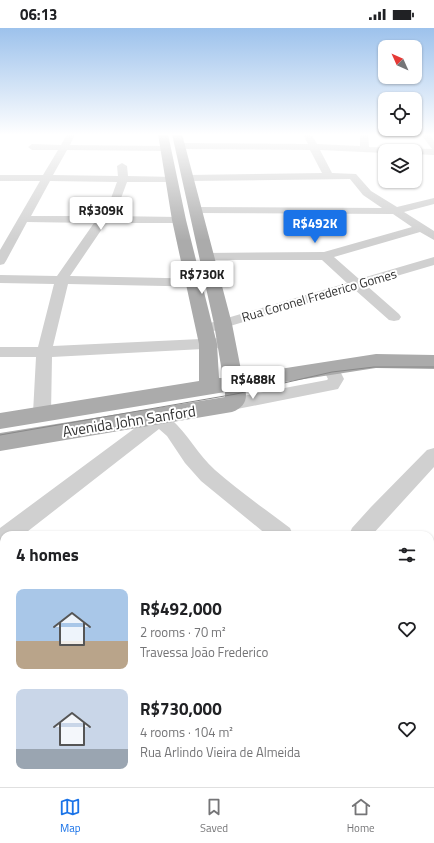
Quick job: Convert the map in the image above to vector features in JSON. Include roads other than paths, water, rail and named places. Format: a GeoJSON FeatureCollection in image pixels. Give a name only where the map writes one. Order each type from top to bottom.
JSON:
{"type":"FeatureCollection","features":[{"type":"Feature","properties":{"kind":"main road"},"geometry":{"type":"LineString","coordinates":[[170,169],[179,220],[208,344],[210,388]]}},
{"type":"Feature","properties":{"kind":"main road"},"geometry":{"type":"LineString","coordinates":[[185,169],[227,342],[233,394]]}},
{"type":"Feature","properties":{"kind":"main road"},"geometry":{"type":"LineString","coordinates":[[170,174],[187,173]]}},
{"type":"Feature","properties":{"kind":"main road","name":"Avenida John Sanford"},"geometry":{"type":"LineString","coordinates":[[0,442],[162,418],[233,394],[330,367],[376,361],[434,362]]}},
{"type":"Feature","properties":{"kind":"main road","name":"Avenida John Sanford"},"geometry":{"type":"LineString","coordinates":[[0,421],[42,413],[210,388],[233,394]]}},
{"type":"Feature","properties":{"kind":"street"},"geometry":{"type":"LineString","coordinates":[[0,261],[53,169]]}},
{"type":"Feature","properties":{"kind":"street"},"geometry":{"type":"LineString","coordinates":[[42,413],[44,352],[64,277],[104,219],[118,195],[123,179],[122,169]]}},
{"type":"Feature","properties":{"kind":"street"},"geometry":{"type":"LineString","coordinates":[[325,169],[329,177]]}},
{"type":"Feature","properties":{"kind":"street"},"geometry":{"type":"LineString","coordinates":[[187,173],[329,177],[348,169]]}},
{"type":"Feature","properties":{"kind":"street"},"geometry":{"type":"LineString","coordinates":[[352,169],[367,193],[434,236]]}},
{"type":"Feature","properties":{"kind":"street"},"geometry":{"type":"LineString","coordinates":[[0,178],[123,179],[170,174]]}},
{"type":"Feature","properties":{"kind":"street"},"geometry":{"type":"LineString","coordinates":[[195,210],[395,211],[434,201]]}},
{"type":"Feature","properties":{"kind":"street"},"geometry":{"type":"LineString","coordinates":[[24,219],[179,220]]}},
{"type":"Feature","properties":{"kind":"street"},"geometry":{"type":"LineString","coordinates":[[207,256],[325,256],[422,228]]}},
{"type":"Feature","properties":{"kind":"street"},"geometry":{"type":"LineString","coordinates":[[325,256],[394,317]]}},
{"type":"Feature","properties":{"kind":"street","name":"Rua Coronel Frederico Gomes"},"geometry":{"type":"LineString","coordinates":[[204,329],[434,261]]}},
{"type":"Feature","properties":{"kind":"street"},"geometry":{"type":"LineString","coordinates":[[0,273],[64,277]]}},
{"type":"Feature","properties":{"kind":"street"},"geometry":{"type":"LineString","coordinates":[[0,279],[64,277],[212,279]]}},
{"type":"Feature","properties":{"kind":"street"},"geometry":{"type":"LineString","coordinates":[[0,352],[44,352],[227,342]]}},
{"type":"Feature","properties":{"kind":"street"},"geometry":{"type":"LineString","coordinates":[[12,531],[162,418],[192,458],[208,475],[278,531]]}},
{"type":"Feature","properties":{"kind":"street"},"geometry":{"type":"LineString","coordinates":[[362,531],[434,455]]}},
{"type":"Feature","properties":{"kind":"tram line"},"geometry":{"type":"LineString","coordinates":[[0,435],[236,394],[332,372],[374,367],[434,367]]}}]}
